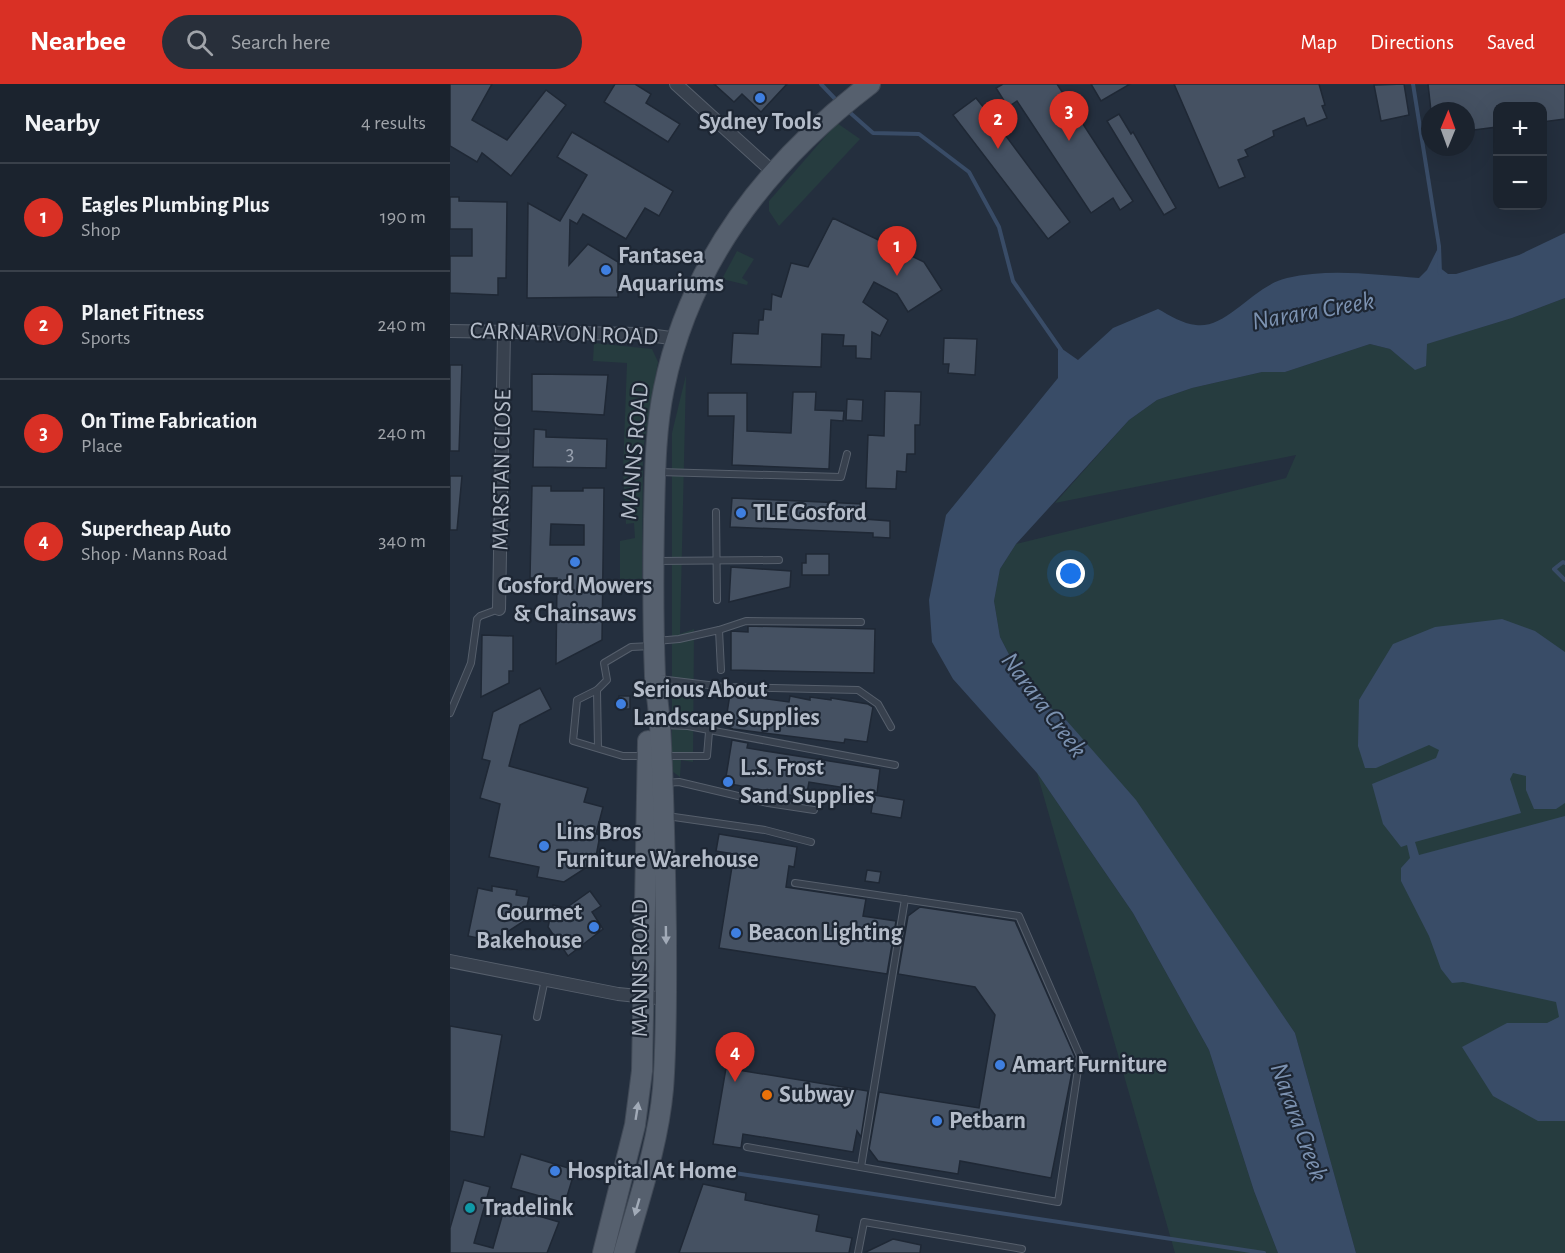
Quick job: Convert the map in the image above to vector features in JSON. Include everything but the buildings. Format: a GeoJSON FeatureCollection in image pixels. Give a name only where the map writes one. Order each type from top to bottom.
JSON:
{"type":"FeatureCollection","features":[{"type":"Feature","properties":{"kind":"main road","name":"MANNS ROAD"},"geometry":{"type":"LineString","coordinates":[[603,1253],[635,1125],[642,1071],[655,756],[653,561],[655,472],[661,405],[678,339],[701,278],[725,236],[744,207],[773,172],[841,106],[870,84]]}},
{"type":"Feature","properties":{"kind":"main road","name":"MANNS ROAD"},"geometry":{"type":"LineString","coordinates":[[624,1253],[659,1130],[667,999],[662,783],[655,756],[660,724],[655,678]]}},
{"type":"Feature","properties":{"kind":"street"},"geometry":{"type":"LineString","coordinates":[[676,84],[773,172]]}},
{"type":"Feature","properties":{"kind":"street","name":"CARNARVON ROAD"},"geometry":{"type":"LineString","coordinates":[[450,331],[641,334],[678,339]]}},
{"type":"Feature","properties":{"kind":"street","name":"MARSTAN CLOSE"},"geometry":{"type":"LineString","coordinates":[[499,609],[504,332]]}},
{"type":"Feature","properties":{"kind":"street"},"geometry":{"type":"LineString","coordinates":[[450,961],[645,997],[667,999]]}},
{"type":"Feature","properties":{"kind":"lane"},"geometry":{"type":"LineString","coordinates":[[655,472],[841,477],[847,454]]}},
{"type":"Feature","properties":{"kind":"lane"},"geometry":{"type":"LineString","coordinates":[[717,512],[717,600]]}},
{"type":"Feature","properties":{"kind":"lane"},"geometry":{"type":"LineString","coordinates":[[653,561],[779,560]]}},
{"type":"Feature","properties":{"kind":"lane"},"geometry":{"type":"LineString","coordinates":[[450,713],[471,663],[477,620],[480,616],[499,609]]}},
{"type":"Feature","properties":{"kind":"lane"},"geometry":{"type":"LineString","coordinates":[[709,732],[707,756],[622,756],[573,741],[577,700],[597,690],[607,680],[604,663],[631,647],[719,630],[746,621],[861,622]]}},
{"type":"Feature","properties":{"kind":"lane"},"geometry":{"type":"LineString","coordinates":[[719,630],[721,670]]}},
{"type":"Feature","properties":{"kind":"lane"},"geometry":{"type":"LineString","coordinates":[[655,678],[724,687],[858,690],[878,704],[891,727]]}},
{"type":"Feature","properties":{"kind":"lane"},"geometry":{"type":"LineString","coordinates":[[597,690],[598,748]]}},
{"type":"Feature","properties":{"kind":"lane"},"geometry":{"type":"LineString","coordinates":[[660,724],[688,726],[709,732],[895,765]]}},
{"type":"Feature","properties":{"kind":"lane"},"geometry":{"type":"LineString","coordinates":[[662,783],[679,782],[768,803],[814,810]]}},
{"type":"Feature","properties":{"kind":"lane"},"geometry":{"type":"LineString","coordinates":[[663,815],[765,830],[811,842]]}},
{"type":"Feature","properties":{"kind":"lane"},"geometry":{"type":"LineString","coordinates":[[747,1147],[1058,1202],[1080,1056],[1019,916],[795,883]]}},
{"type":"Feature","properties":{"kind":"lane"},"geometry":{"type":"LineString","coordinates":[[861,1167],[905,899]]}},
{"type":"Feature","properties":{"kind":"lane"},"geometry":{"type":"LineString","coordinates":[[537,1017],[545,978]]}},
{"type":"Feature","properties":{"kind":"lane"},"geometry":{"type":"LineString","coordinates":[[858,1253],[864,1222],[1022,1249]]}},
{"type":"Feature","properties":{"kind":"green space"},"geometry":{"type":"Polygon","coordinates":[[[837,123],[860,139],[779,226],[769,211],[769,201],[837,123]]]}},
{"type":"Feature","properties":{"kind":"green space"},"geometry":{"type":"Polygon","coordinates":[[[737,251],[754,259],[742,278],[748,282],[747,285],[722,279],[737,251]]]}},
{"type":"Feature","properties":{"kind":"green space"},"geometry":{"type":"Polygon","coordinates":[[[1565,298],[1565,1253],[1356,1253],[1295,1033],[1227,935],[1067,721],[1027,689],[1000,637],[994,601],[1000,569],[1016,544],[1286,478],[1296,455],[1055,503],[1129,420],[1157,400],[1192,388],[1262,372],[1285,372],[1370,344],[1390,349],[1415,369],[1426,366],[1426,344],[1512,318],[1565,298]]]}},
{"type":"Feature","properties":{"kind":"green space"},"geometry":{"type":"Polygon","coordinates":[[[594,343],[652,349],[658,362],[643,450],[642,579],[620,579],[620,541],[635,538],[634,523],[626,524],[623,470],[627,363],[593,361],[594,343]]]}},
{"type":"Feature","properties":{"kind":"green space"},"geometry":{"type":"Polygon","coordinates":[[[686,375],[680,634],[694,629],[693,762],[681,760],[680,777],[672,771],[672,433],[686,375]]]}},
{"type":"Feature","properties":{"kind":"green space"},"geometry":{"type":"Polygon","coordinates":[[[1037,773],[1133,913],[1209,1050],[1254,1191],[1278,1253],[1175,1253],[1037,773]]]}},
{"type":"Feature","properties":{"kind":"water","name":"Narara Creek"},"geometry":{"type":"Polygon","coordinates":[[[1565,233],[1565,298],[1512,318],[1427,344],[1426,366],[1415,370],[1390,349],[1370,344],[1285,372],[1262,372],[1192,388],[1157,400],[1129,420],[1016,544],[1000,569],[994,601],[1000,637],[1027,689],[1067,721],[1136,800],[1295,1033],[1356,1253],[1278,1253],[1254,1191],[1209,1050],[1133,913],[1037,773],[953,679],[932,642],[929,600],[946,515],[1058,378],[1058,346],[1078,360],[1113,328],[1158,309],[1186,323],[1207,324],[1230,314],[1263,289],[1287,278],[1336,273],[1419,278],[1427,270],[1439,246],[1439,267],[1448,274],[1456,274],[1519,255],[1565,233]]]}},
{"type":"Feature","properties":{"kind":"water"},"geometry":{"type":"Polygon","coordinates":[[[1502,619],[1535,631],[1565,652],[1565,803],[1556,809],[1534,809],[1526,790],[1526,776],[1513,773],[1510,779],[1521,813],[1415,842],[1419,855],[1565,816],[1565,1121],[1538,1121],[1493,1096],[1462,1047],[1507,1023],[1547,1023],[1559,1017],[1556,1002],[1463,982],[1452,983],[1441,969],[1429,936],[1401,881],[1401,868],[1410,858],[1407,845],[1401,847],[1383,824],[1372,784],[1436,758],[1439,750],[1429,745],[1376,768],[1365,768],[1358,746],[1359,700],[1393,644],[1435,627],[1502,619]]]}},
{"type":"Feature","properties":{"kind":"waterway"},"geometry":{"type":"LineString","coordinates":[[821,84],[839,103]]}},
{"type":"Feature","properties":{"kind":"waterway"},"geometry":{"type":"LineString","coordinates":[[1413,84],[1439,246],[1440,273]]}},
{"type":"Feature","properties":{"kind":"waterway"},"geometry":{"type":"LineString","coordinates":[[847,110],[873,133],[919,134],[969,172],[999,227],[1013,281],[1061,350]]}},
{"type":"Feature","properties":{"kind":"waterway"},"geometry":{"type":"LineString","coordinates":[[1565,563],[1563,562],[1554,569],[1565,580]]}},
{"type":"Feature","properties":{"kind":"waterway"},"geometry":{"type":"LineString","coordinates":[[695,1167],[1264,1253]]}},
{"type":"Feature","properties":{"kind":"place","name":"Sydney Tools"},"geometry":{"type":"Point","coordinates":[760,98]}},
{"type":"Feature","properties":{"kind":"place","name":"On Time Fabrication"},"geometry":{"type":"Point","coordinates":[1069,141]}},
{"type":"Feature","properties":{"kind":"place","name":"Planet Fitness"},"geometry":{"type":"Point","coordinates":[998,149]}},
{"type":"Feature","properties":{"kind":"place","name":"Fantasea Aquariums"},"geometry":{"type":"Point","coordinates":[606,270]}},
{"type":"Feature","properties":{"kind":"place","name":"Eagles Plumbing Plus"},"geometry":{"type":"Point","coordinates":[897,276]}},
{"type":"Feature","properties":{"kind":"place","name":"TLE Gosford"},"geometry":{"type":"Point","coordinates":[741,513]}},
{"type":"Feature","properties":{"kind":"place","name":"Gosford Mowers & Chainsaws"},"geometry":{"type":"Point","coordinates":[575,562]}},
{"type":"Feature","properties":{"kind":"place","name":"Serious About Landscape Supplies"},"geometry":{"type":"Point","coordinates":[621,704]}},
{"type":"Feature","properties":{"kind":"place","name":"L.S. Frost Sand Supplies"},"geometry":{"type":"Point","coordinates":[728,782]}},
{"type":"Feature","properties":{"kind":"place","name":"Lins Bros Furniture Warehouse"},"geometry":{"type":"Point","coordinates":[544,846]}},
{"type":"Feature","properties":{"kind":"place","name":"Gourmet Bakehouse"},"geometry":{"type":"Point","coordinates":[594,927]}},
{"type":"Feature","properties":{"kind":"place","name":"Beacon Lighting"},"geometry":{"type":"Point","coordinates":[736,933]}},
{"type":"Feature","properties":{"kind":"place","name":"Amart Furniture"},"geometry":{"type":"Point","coordinates":[1000,1065]}},
{"type":"Feature","properties":{"kind":"place","name":"Supercheap Auto"},"geometry":{"type":"Point","coordinates":[735,1082]}},
{"type":"Feature","properties":{"kind":"place","name":"Subway"},"geometry":{"type":"Point","coordinates":[767,1095]}},
{"type":"Feature","properties":{"kind":"place","name":"Petbarn"},"geometry":{"type":"Point","coordinates":[937,1121]}},
{"type":"Feature","properties":{"kind":"place","name":"Hospital At Home"},"geometry":{"type":"Point","coordinates":[555,1171]}},
{"type":"Feature","properties":{"kind":"place","name":"Tradelink"},"geometry":{"type":"Point","coordinates":[470,1208]}}]}
